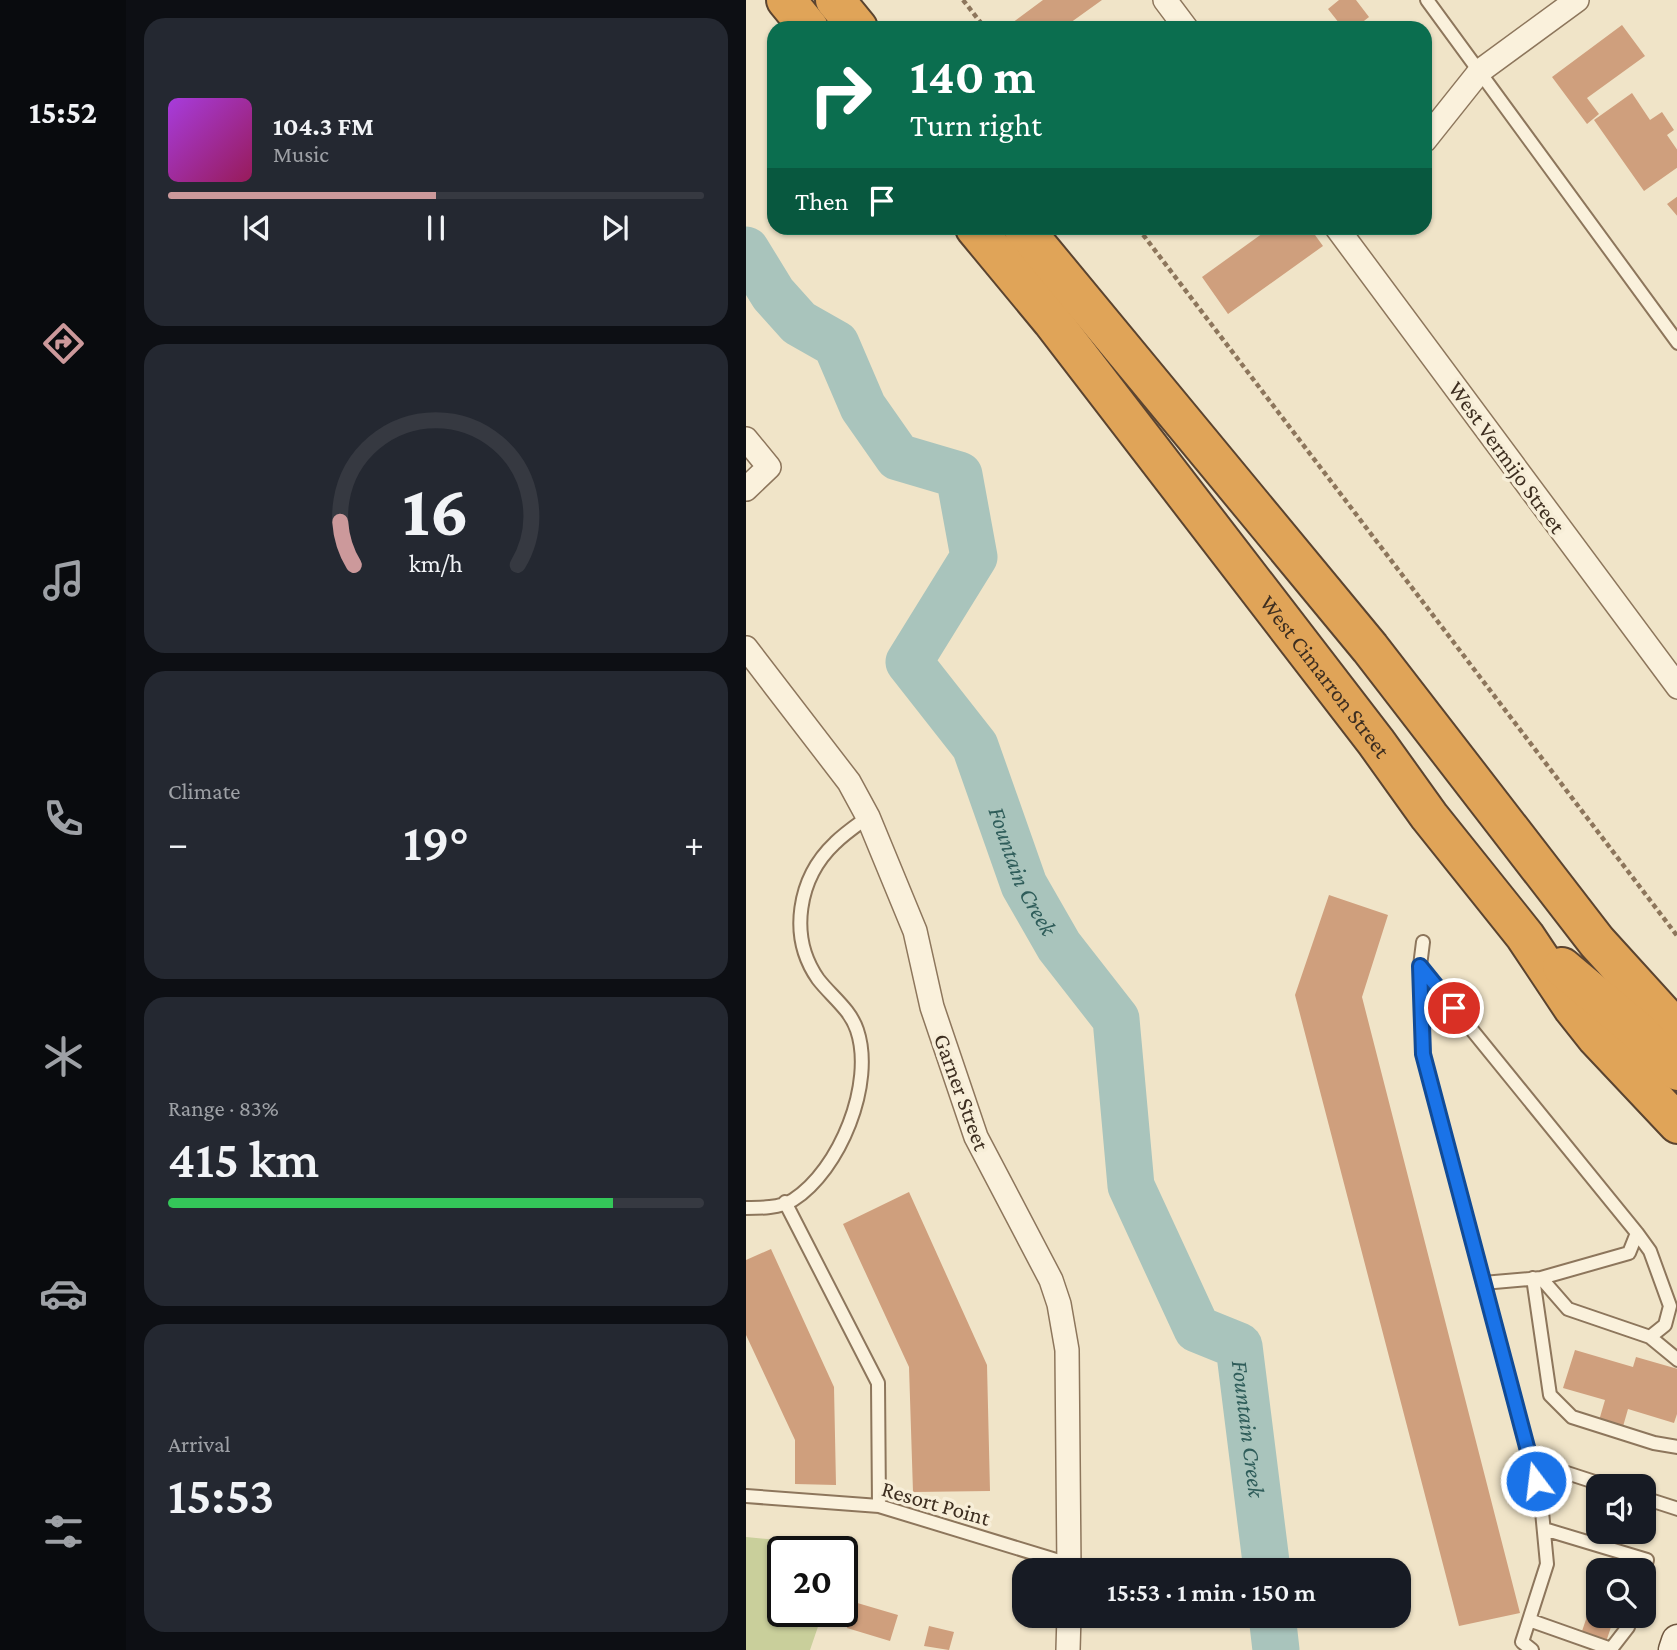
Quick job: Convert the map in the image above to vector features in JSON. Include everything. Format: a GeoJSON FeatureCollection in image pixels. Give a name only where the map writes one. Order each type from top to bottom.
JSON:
{"type":"FeatureCollection","features":[{"type":"Feature","properties":{"kind":"highway"},"geometry":{"type":"LineString","coordinates":[[786,0],[804,21]]}},
{"type":"Feature","properties":{"kind":"highway"},"geometry":{"type":"LineString","coordinates":[[835,0],[852,21]]}},
{"type":"Feature","properties":{"kind":"highway","name":"West Cimarron Street"},"geometry":{"type":"LineString","coordinates":[[981,235],[1060,332],[1376,742],[1445,837],[1525,936],[1573,1008],[1613,1058],[1678,1124]]}},
{"type":"Feature","properties":{"kind":"highway"},"geometry":{"type":"LineString","coordinates":[[1029,235],[1370,648],[1597,942],[1678,1031]]}},
{"type":"Feature","properties":{"kind":"highway"},"geometry":{"type":"LineString","coordinates":[[1525,936],[1637,1030],[1678,1071]]}},
{"type":"Feature","properties":{"kind":"highway"},"geometry":{"type":"LineString","coordinates":[[1597,942],[1678,1003]]}},
{"type":"Feature","properties":{"kind":"highway"},"geometry":{"type":"LineString","coordinates":[[1613,1058],[1621,1091],[1678,1151]]}},
{"type":"Feature","properties":{"kind":"main road"},"geometry":{"type":"LineString","coordinates":[[1675,1650],[1678,1641]]}},
{"type":"Feature","properties":{"kind":"street"},"geometry":{"type":"LineString","coordinates":[[1165,0],[1181,21]]}},
{"type":"Feature","properties":{"kind":"street"},"geometry":{"type":"LineString","coordinates":[[1432,131],[1480,71],[1577,0]]}},
{"type":"Feature","properties":{"kind":"street","name":"West Vermijo Street"},"geometry":{"type":"LineString","coordinates":[[1348,235],[1678,687]]}},
{"type":"Feature","properties":{"kind":"street"},"geometry":{"type":"LineString","coordinates":[[746,439],[769,467],[746,489]]}},
{"type":"Feature","properties":{"kind":"street","name":"Garner Street"},"geometry":{"type":"LineString","coordinates":[[746,648],[849,782],[868,817],[915,931],[932,1007],[976,1137],[1051,1280],[1059,1304],[1067,1350],[1069,1558]]}},
{"type":"Feature","properties":{"kind":"street"},"geometry":{"type":"LineString","coordinates":[[1068,1650],[1069,1628]]}},
{"type":"Feature","properties":{"kind":"lane"},"geometry":{"type":"LineString","coordinates":[[1427,0],[1678,343]]}},
{"type":"Feature","properties":{"kind":"lane"},"geometry":{"type":"LineString","coordinates":[[746,1208],[762,1208],[792,1201],[828,1167],[844,1137],[862,1076],[857,1030],[848,1013],[818,978],[806,956],[800,916],[810,875],[835,843],[868,817]]}},
{"type":"Feature","properties":{"kind":"lane"},"geometry":{"type":"LineString","coordinates":[[1423,942],[1420,966],[1423,1054],[1541,1501],[1547,1564],[1522,1642],[1532,1650]]}},
{"type":"Feature","properties":{"kind":"lane"},"geometry":{"type":"LineString","coordinates":[[1420,966],[1650,1251],[1670,1306],[1665,1325],[1650,1337]]}},
{"type":"Feature","properties":{"kind":"lane"},"geometry":{"type":"LineString","coordinates":[[785,1202],[878,1383],[879,1506]]}},
{"type":"Feature","properties":{"kind":"lane"},"geometry":{"type":"LineString","coordinates":[[1483,1283],[1537,1278],[1629,1253],[1637,1233]]}},
{"type":"Feature","properties":{"kind":"lane"},"geometry":{"type":"LineString","coordinates":[[1537,1278],[1568,1309],[1650,1337],[1678,1360]]}},
{"type":"Feature","properties":{"kind":"lane"},"geometry":{"type":"LineString","coordinates":[[1537,1278],[1550,1395],[1572,1417],[1654,1443],[1678,1447]]}},
{"type":"Feature","properties":{"kind":"lane"},"geometry":{"type":"LineString","coordinates":[[1530,1461],[1586,1479]]}},
{"type":"Feature","properties":{"kind":"lane","name":"Resort Point"},"geometry":{"type":"LineString","coordinates":[[746,1496],[879,1506],[1041,1558]]}},
{"type":"Feature","properties":{"kind":"lane"},"geometry":{"type":"LineString","coordinates":[[1656,1502],[1678,1509]]}},
{"type":"Feature","properties":{"kind":"lane"},"geometry":{"type":"LineString","coordinates":[[1543,1529],[1640,1558]]}},
{"type":"Feature","properties":{"kind":"lane"},"geometry":{"type":"LineString","coordinates":[[1529,1620],[1610,1649],[1627,1628]]}},
{"type":"Feature","properties":{"kind":"path"},"geometry":{"type":"LineString","coordinates":[[963,0],[980,21]]}},
{"type":"Feature","properties":{"kind":"path"},"geometry":{"type":"LineString","coordinates":[[1143,235],[1678,937]]}},
{"type":"Feature","properties":{"kind":"green space"},"geometry":{"type":"Polygon","coordinates":[[[746,1537],[767,1539],[767,1627],[818,1627],[810,1650],[746,1650],[746,1537]]]}},
{"type":"Feature","properties":{"kind":"building"},"geometry":{"type":"Polygon","coordinates":[[[1043,0],[1102,0],[1073,21],[1015,21],[1043,0]]]}},
{"type":"Feature","properties":{"kind":"building"},"geometry":{"type":"Polygon","coordinates":[[[1339,0],[1356,0],[1369,17],[1364,21],[1337,21],[1328,9],[1339,0]]]}},
{"type":"Feature","properties":{"kind":"building"},"geometry":{"type":"Polygon","coordinates":[[[1622,25],[1645,56],[1587,98],[1599,114],[1587,124],[1552,77],[1622,25]]]}},
{"type":"Feature","properties":{"kind":"building"},"geometry":{"type":"Polygon","coordinates":[[[1632,93],[1650,120],[1662,112],[1674,130],[1667,135],[1678,151],[1678,167],[1644,191],[1594,120],[1632,93]]]}},
{"type":"Feature","properties":{"kind":"building"},"geometry":{"type":"Polygon","coordinates":[[[1678,196],[1678,217],[1667,204],[1678,196]]]}},
{"type":"Feature","properties":{"kind":"building"},"geometry":{"type":"Polygon","coordinates":[[[1260,235],[1315,235],[1323,246],[1228,314],[1202,277],[1260,235]]]}},
{"type":"Feature","properties":{"kind":"building"},"geometry":{"type":"Polygon","coordinates":[[[1329,895],[1388,915],[1362,997],[1520,1613],[1459,1626],[1295,995],[1329,895]]]}},
{"type":"Feature","properties":{"kind":"building"},"geometry":{"type":"Polygon","coordinates":[[[909,1192],[987,1365],[990,1491],[913,1492],[909,1367],[843,1224],[909,1192]]]}},
{"type":"Feature","properties":{"kind":"building"},"geometry":{"type":"Polygon","coordinates":[[[771,1249],[834,1387],[836,1485],[795,1484],[795,1440],[746,1335],[746,1260],[771,1249]]]}},
{"type":"Feature","properties":{"kind":"building"},"geometry":{"type":"Polygon","coordinates":[[[1575,1350],[1633,1367],[1636,1357],[1678,1369],[1678,1411],[1674,1423],[1628,1409],[1622,1430],[1598,1424],[1605,1400],[1563,1388],[1575,1350]]]}},
{"type":"Feature","properties":{"kind":"building"},"geometry":{"type":"Polygon","coordinates":[[[858,1603],[898,1615],[890,1641],[847,1628],[858,1627],[858,1603]]]}},
{"type":"Feature","properties":{"kind":"building"},"geometry":{"type":"Polygon","coordinates":[[[1586,1619],[1586,1628],[1611,1628],[1605,1645],[1580,1637],[1586,1619]]]}},
{"type":"Feature","properties":{"kind":"building"},"geometry":{"type":"Polygon","coordinates":[[[929,1626],[954,1632],[949,1650],[924,1646],[929,1626]]]}},
{"type":"Feature","properties":{"kind":"waterway","name":"Fountain Creek"},"geometry":{"type":"LineString","coordinates":[[746,250],[773,294],[799,323],[836,344],[863,407],[898,457],[959,475],[974,557],[909,662],[975,746],[1024,885],[1059,946],[1116,1019],[1131,1186],[1197,1329],[1239,1346],[1266,1558]]}},
{"type":"Feature","properties":{"kind":"waterway","name":"Fountain Creek"},"geometry":{"type":"LineString","coordinates":[[1273,1628],[1276,1650]]}},
{"type":"Feature","properties":{"kind":"route"},"geometry":{"type":"LineString","coordinates":[[1454,1008],[1420,966],[1423,1054],[1536,1481]]}}]}
